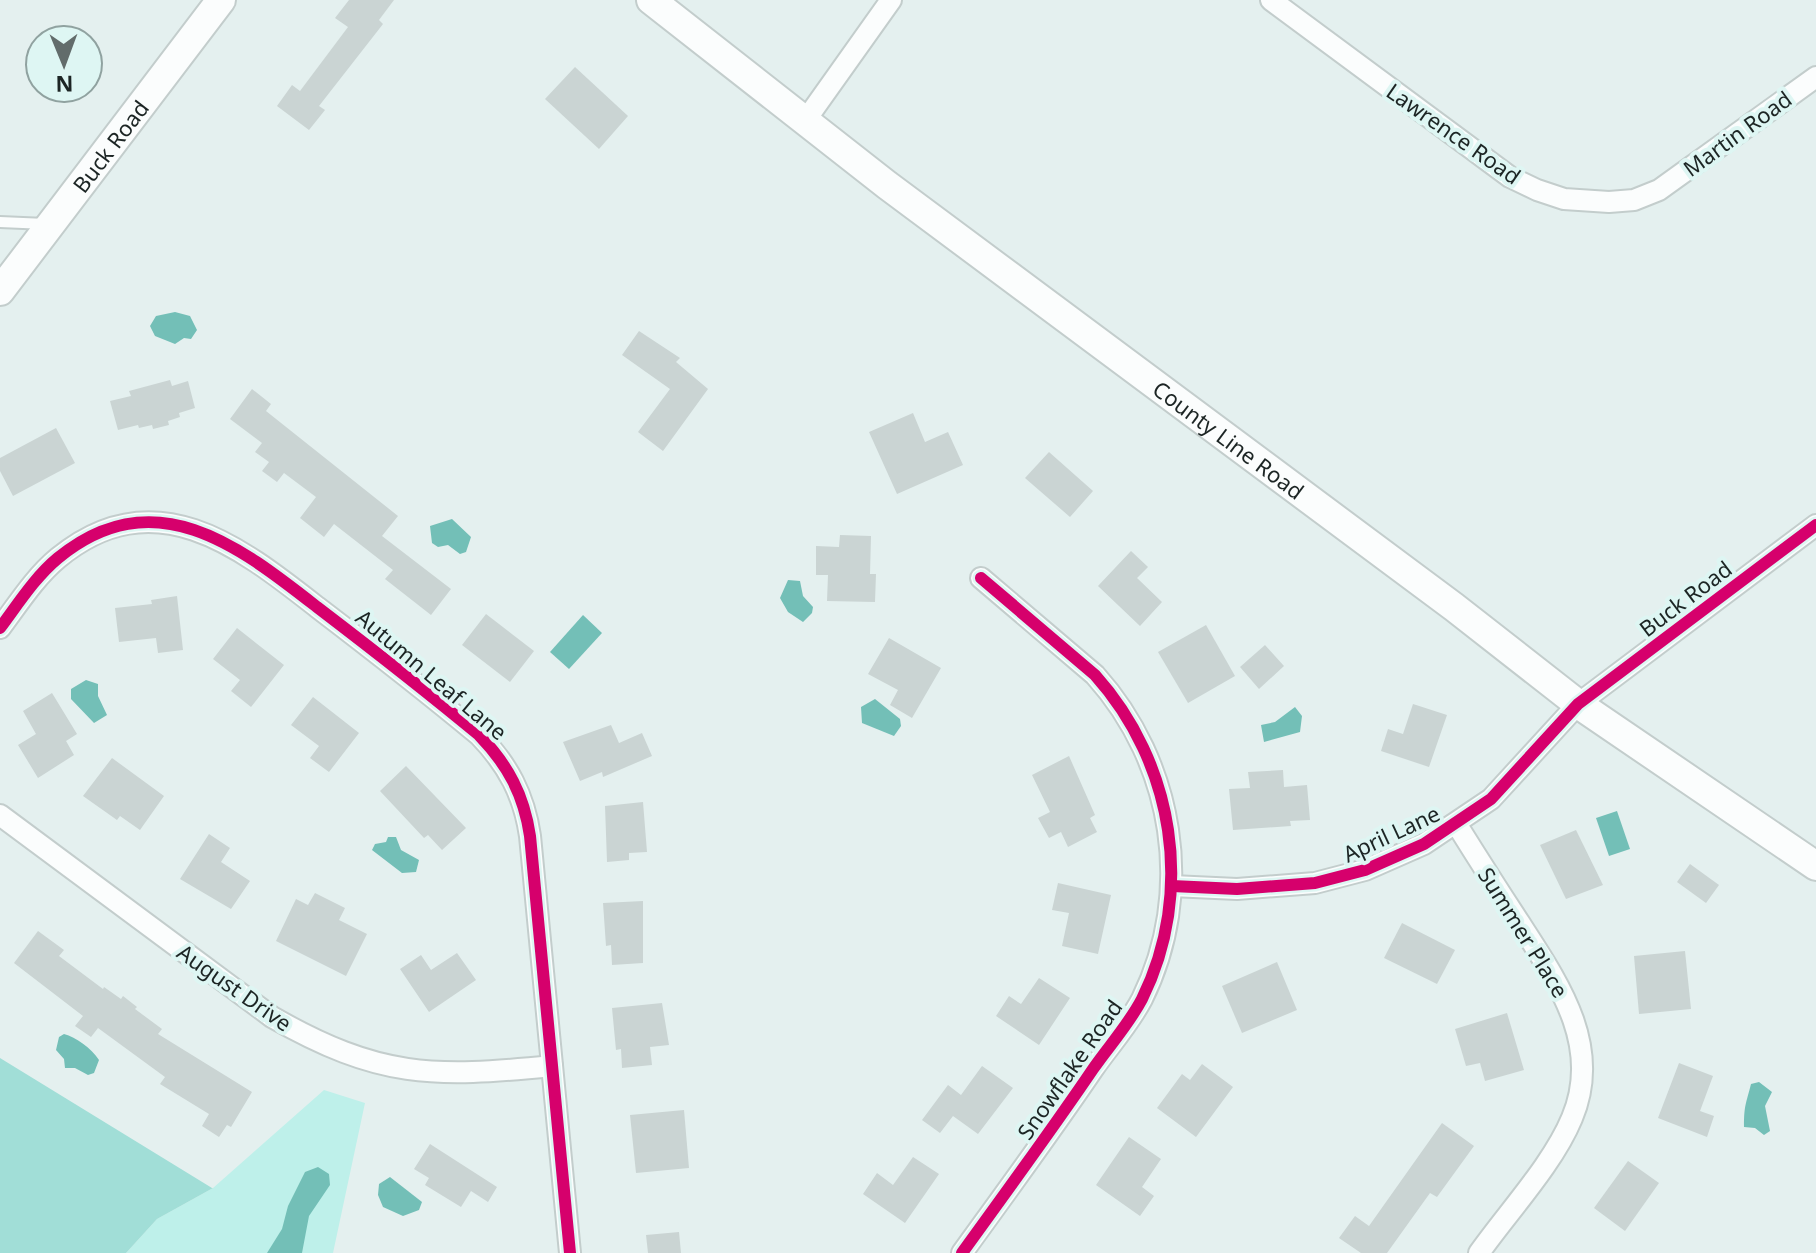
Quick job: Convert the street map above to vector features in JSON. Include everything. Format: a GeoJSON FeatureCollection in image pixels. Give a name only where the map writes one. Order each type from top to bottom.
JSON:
{"type":"FeatureCollection","features":[{"type":"Feature","properties":{"kind":"main road","name":"Buck Road"},"geometry":{"type":"LineString","coordinates":[[0,291],[221,0]]}},
{"type":"Feature","properties":{"kind":"main road","name":"County Line Road"},"geometry":{"type":"LineString","coordinates":[[651,0],[805,121],[1447,601],[1578,704],[1816,866]]}},
{"type":"Feature","properties":{"kind":"street"},"geometry":{"type":"LineString","coordinates":[[805,121],[891,0]]}},
{"type":"Feature","properties":{"kind":"street","name":"Lawrence Road"},"geometry":{"type":"LineString","coordinates":[[1271,0],[1510,177],[1564,199],[1634,200],[1659,190]]}},
{"type":"Feature","properties":{"kind":"street","name":"Martin Road"},"geometry":{"type":"LineString","coordinates":[[1659,190],[1816,77]]}},
{"type":"Feature","properties":{"kind":"street","name":"Autumn Leaf Lane"},"geometry":{"type":"LineString","coordinates":[[0,628],[43,572],[78,544],[109,530],[142,523],[172,524],[219,537],[253,557],[415,683],[479,735],[501,758],[516,784],[530,836],[570,1253]]}},
{"type":"Feature","properties":{"kind":"street","name":"Buck Road"},"geometry":{"type":"LineString","coordinates":[[1578,704],[1816,525]]}},
{"type":"Feature","properties":{"kind":"street","name":"Snowflake Road"},"geometry":{"type":"LineString","coordinates":[[962,1253],[1130,1020],[1158,957],[1172,886],[1170,840],[1161,793],[1133,726],[1095,675],[981,578]]}},
{"type":"Feature","properties":{"kind":"street","name":"April Lane"},"geometry":{"type":"LineString","coordinates":[[1172,886],[1280,888],[1340,878],[1397,857],[1457,825],[1491,799],[1578,704]]}},
{"type":"Feature","properties":{"kind":"street","name":"August Drive"},"geometry":{"type":"LineString","coordinates":[[0,815],[272,1017],[312,1040],[378,1065],[436,1074],[552,1066]]}},
{"type":"Feature","properties":{"kind":"street","name":"Summer Place"},"geometry":{"type":"LineString","coordinates":[[1457,825],[1561,986],[1578,1032],[1582,1055],[1582,1077],[1572,1117],[1553,1152],[1479,1253]]}},
{"type":"Feature","properties":{"kind":"lane"},"geometry":{"type":"LineString","coordinates":[[0,222],[51,224]]}},
{"type":"Feature","properties":{"kind":"shaded area"},"geometry":{"type":"Polygon","coordinates":[[[175,312],[190,316],[197,330],[191,339],[184,338],[175,344],[155,336],[150,326],[156,316],[175,312]]]}},
{"type":"Feature","properties":{"kind":"shaded area"},"geometry":{"type":"Polygon","coordinates":[[[452,519],[471,537],[466,552],[460,554],[448,545],[438,547],[432,543],[430,526],[452,519]]]}},
{"type":"Feature","properties":{"kind":"shaded area"},"geometry":{"type":"Polygon","coordinates":[[[788,580],[800,581],[803,596],[813,607],[812,613],[803,622],[788,612],[780,598],[788,580]]]}},
{"type":"Feature","properties":{"kind":"shaded area"},"geometry":{"type":"Polygon","coordinates":[[[583,615],[602,633],[569,669],[550,652],[583,615]]]}},
{"type":"Feature","properties":{"kind":"shaded area"},"geometry":{"type":"Polygon","coordinates":[[[86,680],[98,684],[98,696],[107,715],[94,723],[71,699],[71,689],[86,680]]]}},
{"type":"Feature","properties":{"kind":"shaded area"},"geometry":{"type":"Polygon","coordinates":[[[875,699],[900,719],[901,726],[894,736],[862,723],[861,707],[875,699]]]}},
{"type":"Feature","properties":{"kind":"shaded area"},"geometry":{"type":"Polygon","coordinates":[[[1295,707],[1302,716],[1300,732],[1264,742],[1261,725],[1275,722],[1295,707]]]}},
{"type":"Feature","properties":{"kind":"shaded area"},"geometry":{"type":"Polygon","coordinates":[[[1617,811],[1630,849],[1609,856],[1596,818],[1617,811]]]}},
{"type":"Feature","properties":{"kind":"shaded area"},"geometry":{"type":"Polygon","coordinates":[[[388,837],[396,837],[401,850],[419,860],[416,872],[402,873],[372,850],[375,844],[386,842],[388,837]]]}},
{"type":"Feature","properties":{"kind":"shaded area"},"geometry":{"type":"Polygon","coordinates":[[[64,1034],[78,1040],[96,1056],[99,1060],[94,1073],[88,1075],[75,1068],[65,1068],[64,1059],[56,1050],[59,1037],[64,1034]]]}},
{"type":"Feature","properties":{"kind":"shaded area"},"geometry":{"type":"Polygon","coordinates":[[[0,1058],[213,1188],[157,1219],[126,1253],[0,1253],[0,1058]]]}},
{"type":"Feature","properties":{"kind":"shaded area"},"geometry":{"type":"Polygon","coordinates":[[[1759,1082],[1772,1092],[1765,1106],[1770,1131],[1764,1135],[1755,1128],[1744,1127],[1751,1084],[1759,1082]]]}},
{"type":"Feature","properties":{"kind":"shaded area"},"geometry":{"type":"Polygon","coordinates":[[[324,1090],[365,1103],[333,1253],[126,1253],[157,1219],[213,1188],[324,1090]]]}},
{"type":"Feature","properties":{"kind":"shaded area"},"geometry":{"type":"Polygon","coordinates":[[[318,1167],[329,1174],[330,1185],[309,1216],[302,1253],[267,1253],[282,1229],[288,1206],[305,1172],[318,1167]]]}},
{"type":"Feature","properties":{"kind":"shaded area"},"geometry":{"type":"Polygon","coordinates":[[[390,1177],[422,1202],[419,1210],[403,1216],[383,1207],[378,1195],[379,1184],[390,1177]]]}},
{"type":"Feature","properties":{"kind":"building"},"geometry":{"type":"Polygon","coordinates":[[[349,0],[394,0],[379,20],[383,24],[319,106],[325,110],[309,130],[277,106],[292,85],[300,91],[348,27],[335,18],[349,0]]]}},
{"type":"Feature","properties":{"kind":"building"},"geometry":{"type":"Polygon","coordinates":[[[575,67],[628,116],[599,149],[545,99],[575,67]]]}},
{"type":"Feature","properties":{"kind":"building"},"geometry":{"type":"Polygon","coordinates":[[[639,331],[680,358],[676,362],[708,389],[663,451],[638,432],[670,389],[622,355],[639,331]]]}},
{"type":"Feature","properties":{"kind":"building"},"geometry":{"type":"Polygon","coordinates":[[[170,380],[172,386],[188,381],[195,408],[179,413],[180,417],[168,421],[169,425],[153,429],[152,425],[139,428],[138,425],[118,430],[110,401],[131,396],[129,391],[170,380]]]}},
{"type":"Feature","properties":{"kind":"building"},"geometry":{"type":"Polygon","coordinates":[[[252,389],[271,404],[266,411],[398,516],[382,536],[451,589],[431,615],[385,579],[393,570],[334,524],[324,537],[300,518],[316,497],[284,473],[277,482],[262,471],[269,462],[255,452],[262,443],[230,419],[252,389]]]}},
{"type":"Feature","properties":{"kind":"building"},"geometry":{"type":"Polygon","coordinates":[[[913,413],[925,442],[948,432],[963,465],[897,494],[869,432],[913,413]]]}},
{"type":"Feature","properties":{"kind":"building"},"geometry":{"type":"Polygon","coordinates":[[[56,428],[75,463],[13,496],[0,471],[0,458],[56,428]]]}},
{"type":"Feature","properties":{"kind":"building"},"geometry":{"type":"Polygon","coordinates":[[[1049,452],[1093,491],[1070,517],[1025,478],[1049,452]]]}},
{"type":"Feature","properties":{"kind":"building"},"geometry":{"type":"Polygon","coordinates":[[[840,535],[871,536],[870,574],[876,574],[875,602],[827,601],[828,575],[816,575],[816,546],[839,547],[840,535]]]}},
{"type":"Feature","properties":{"kind":"building"},"geometry":{"type":"Polygon","coordinates":[[[1131,551],[1148,567],[1137,578],[1162,602],[1140,626],[1098,586],[1131,551]]]}},
{"type":"Feature","properties":{"kind":"building"},"geometry":{"type":"Polygon","coordinates":[[[177,596],[183,650],[158,653],[156,638],[119,642],[115,608],[152,604],[151,600],[177,596]]]}},
{"type":"Feature","properties":{"kind":"building"},"geometry":{"type":"Polygon","coordinates":[[[486,614],[534,651],[510,682],[462,645],[486,614]]]}},
{"type":"Feature","properties":{"kind":"building"},"geometry":{"type":"Polygon","coordinates":[[[1206,625],[1235,676],[1188,703],[1158,652],[1206,625]]]}},
{"type":"Feature","properties":{"kind":"building"},"geometry":{"type":"Polygon","coordinates":[[[237,628],[284,665],[251,707],[231,691],[240,680],[213,659],[237,628]]]}},
{"type":"Feature","properties":{"kind":"building"},"geometry":{"type":"Polygon","coordinates":[[[889,638],[941,668],[912,718],[890,705],[898,690],[868,674],[889,638]]]}},
{"type":"Feature","properties":{"kind":"building"},"geometry":{"type":"Polygon","coordinates":[[[1265,645],[1284,666],[1259,689],[1240,667],[1265,645]]]}},
{"type":"Feature","properties":{"kind":"building"},"geometry":{"type":"Polygon","coordinates":[[[52,693],[77,734],[66,741],[74,755],[38,778],[18,745],[36,734],[23,711],[52,693]]]}},
{"type":"Feature","properties":{"kind":"building"},"geometry":{"type":"Polygon","coordinates":[[[313,697],[359,733],[329,772],[310,758],[319,746],[291,725],[313,697]]]}},
{"type":"Feature","properties":{"kind":"building"},"geometry":{"type":"Polygon","coordinates":[[[1413,704],[1447,715],[1429,767],[1381,751],[1388,729],[1403,734],[1413,704]]]}},
{"type":"Feature","properties":{"kind":"building"},"geometry":{"type":"Polygon","coordinates":[[[611,725],[619,743],[642,733],[652,756],[603,777],[602,772],[580,781],[563,742],[611,725]]]}},
{"type":"Feature","properties":{"kind":"building"},"geometry":{"type":"Polygon","coordinates":[[[1069,756],[1095,815],[1090,818],[1097,832],[1068,847],[1061,832],[1049,838],[1038,818],[1050,812],[1032,775],[1069,756]]]}},
{"type":"Feature","properties":{"kind":"building"},"geometry":{"type":"Polygon","coordinates":[[[112,758],[164,796],[140,830],[120,816],[117,820],[83,796],[112,758]]]}},
{"type":"Feature","properties":{"kind":"building"},"geometry":{"type":"Polygon","coordinates":[[[406,766],[466,828],[442,850],[428,835],[424,838],[380,791],[406,766]]]}},
{"type":"Feature","properties":{"kind":"building"},"geometry":{"type":"Polygon","coordinates":[[[1283,770],[1284,787],[1307,785],[1310,820],[1290,821],[1291,826],[1233,830],[1229,789],[1250,788],[1248,772],[1283,770]]]}},
{"type":"Feature","properties":{"kind":"building"},"geometry":{"type":"Polygon","coordinates":[[[643,802],[647,852],[629,853],[629,860],[607,862],[605,806],[643,802]]]}},
{"type":"Feature","properties":{"kind":"building"},"geometry":{"type":"Polygon","coordinates":[[[1576,830],[1603,885],[1566,899],[1540,845],[1576,830]]]}},
{"type":"Feature","properties":{"kind":"building"},"geometry":{"type":"Polygon","coordinates":[[[209,834],[230,848],[221,862],[250,881],[231,909],[180,879],[209,834]]]}},
{"type":"Feature","properties":{"kind":"building"},"geometry":{"type":"Polygon","coordinates":[[[1690,864],[1719,885],[1706,903],[1677,882],[1690,864]]]}},
{"type":"Feature","properties":{"kind":"building"},"geometry":{"type":"Polygon","coordinates":[[[1058,883],[1111,895],[1098,954],[1062,946],[1069,913],[1052,910],[1058,883]]]}},
{"type":"Feature","properties":{"kind":"building"},"geometry":{"type":"Polygon","coordinates":[[[315,893],[345,908],[339,920],[367,934],[346,976],[276,941],[296,899],[308,905],[315,893]]]}},
{"type":"Feature","properties":{"kind":"building"},"geometry":{"type":"Polygon","coordinates":[[[643,901],[643,963],[612,965],[611,945],[606,946],[603,903],[643,901]]]}},
{"type":"Feature","properties":{"kind":"building"},"geometry":{"type":"Polygon","coordinates":[[[1402,923],[1455,950],[1437,984],[1384,958],[1402,923]]]}},
{"type":"Feature","properties":{"kind":"building"},"geometry":{"type":"Polygon","coordinates":[[[38,931],[64,950],[59,956],[103,989],[121,999],[123,996],[137,1007],[135,1009],[162,1029],[158,1034],[252,1092],[231,1127],[227,1125],[219,1137],[202,1126],[209,1114],[160,1084],[165,1077],[98,1028],[91,1037],[75,1026],[83,1016],[14,963],[38,931]]]}},
{"type":"Feature","properties":{"kind":"building"},"geometry":{"type":"Polygon","coordinates":[[[1685,951],[1691,1009],[1639,1014],[1634,956],[1685,951]]]}},
{"type":"Feature","properties":{"kind":"building"},"geometry":{"type":"Polygon","coordinates":[[[457,953],[476,980],[429,1012],[400,969],[421,955],[431,970],[457,953]]]}},
{"type":"Feature","properties":{"kind":"building"},"geometry":{"type":"Polygon","coordinates":[[[1277,962],[1297,1010],[1242,1033],[1222,986],[1277,962]]]}},
{"type":"Feature","properties":{"kind":"building"},"geometry":{"type":"Polygon","coordinates":[[[1039,978],[1070,998],[1039,1045],[996,1016],[1009,996],[1021,1004],[1039,978]]]}},
{"type":"Feature","properties":{"kind":"building"},"geometry":{"type":"Polygon","coordinates":[[[662,1003],[669,1045],[650,1047],[652,1065],[622,1068],[621,1049],[616,1050],[612,1008],[662,1003]]]}},
{"type":"Feature","properties":{"kind":"building"},"geometry":{"type":"Polygon","coordinates":[[[1507,1013],[1524,1070],[1485,1081],[1480,1063],[1466,1066],[1455,1029],[1507,1013]]]}},
{"type":"Feature","properties":{"kind":"building"},"geometry":{"type":"Polygon","coordinates":[[[1679,1063],[1713,1076],[1700,1111],[1714,1116],[1707,1137],[1658,1118],[1679,1063]]]}},
{"type":"Feature","properties":{"kind":"building"},"geometry":{"type":"Polygon","coordinates":[[[1202,1064],[1233,1087],[1196,1137],[1157,1108],[1182,1074],[1190,1080],[1202,1064]]]}},
{"type":"Feature","properties":{"kind":"building"},"geometry":{"type":"Polygon","coordinates":[[[982,1066],[1013,1088],[978,1134],[953,1116],[940,1133],[922,1120],[948,1085],[961,1095],[982,1066]]]}},
{"type":"Feature","properties":{"kind":"building"},"geometry":{"type":"Polygon","coordinates":[[[684,1110],[689,1168],[636,1173],[630,1115],[684,1110]]]}},
{"type":"Feature","properties":{"kind":"building"},"geometry":{"type":"Polygon","coordinates":[[[1442,1123],[1474,1146],[1437,1197],[1430,1193],[1387,1253],[1361,1253],[1339,1238],[1355,1216],[1369,1226],[1442,1123]]]}},
{"type":"Feature","properties":{"kind":"building"},"geometry":{"type":"Polygon","coordinates":[[[1129,1137],[1161,1159],[1142,1187],[1154,1196],[1140,1216],[1096,1185],[1129,1137]]]}},
{"type":"Feature","properties":{"kind":"building"},"geometry":{"type":"Polygon","coordinates":[[[430,1144],[497,1187],[488,1202],[471,1191],[461,1207],[425,1185],[429,1178],[414,1169],[430,1144]]]}},
{"type":"Feature","properties":{"kind":"building"},"geometry":{"type":"Polygon","coordinates":[[[913,1157],[939,1174],[905,1223],[863,1194],[877,1173],[893,1185],[913,1157]]]}},
{"type":"Feature","properties":{"kind":"building"},"geometry":{"type":"Polygon","coordinates":[[[1628,1161],[1659,1183],[1625,1231],[1594,1208],[1628,1161]]]}},
{"type":"Feature","properties":{"kind":"building"},"geometry":{"type":"Polygon","coordinates":[[[679,1232],[681,1253],[648,1253],[646,1235],[679,1232]]]}},
{"type":"Feature","properties":{"kind":"cycle path"},"geometry":{"type":"LineString","coordinates":[[0,628],[50,565],[93,535],[128,524],[162,523],[194,530],[257,562],[479,735],[513,781],[524,807],[530,836],[570,1253]]}},
{"type":"Feature","properties":{"kind":"cycle path"},"geometry":{"type":"LineString","coordinates":[[1172,886],[1237,889],[1315,883],[1365,870],[1424,844],[1491,799],[1578,704],[1816,525]]}},
{"type":"Feature","properties":{"kind":"cycle path"},"geometry":{"type":"LineString","coordinates":[[962,1253],[1142,999],[1158,958],[1168,916],[1171,873],[1168,830],[1159,788],[1143,748],[1122,710],[1095,675],[981,578]]}}]}
